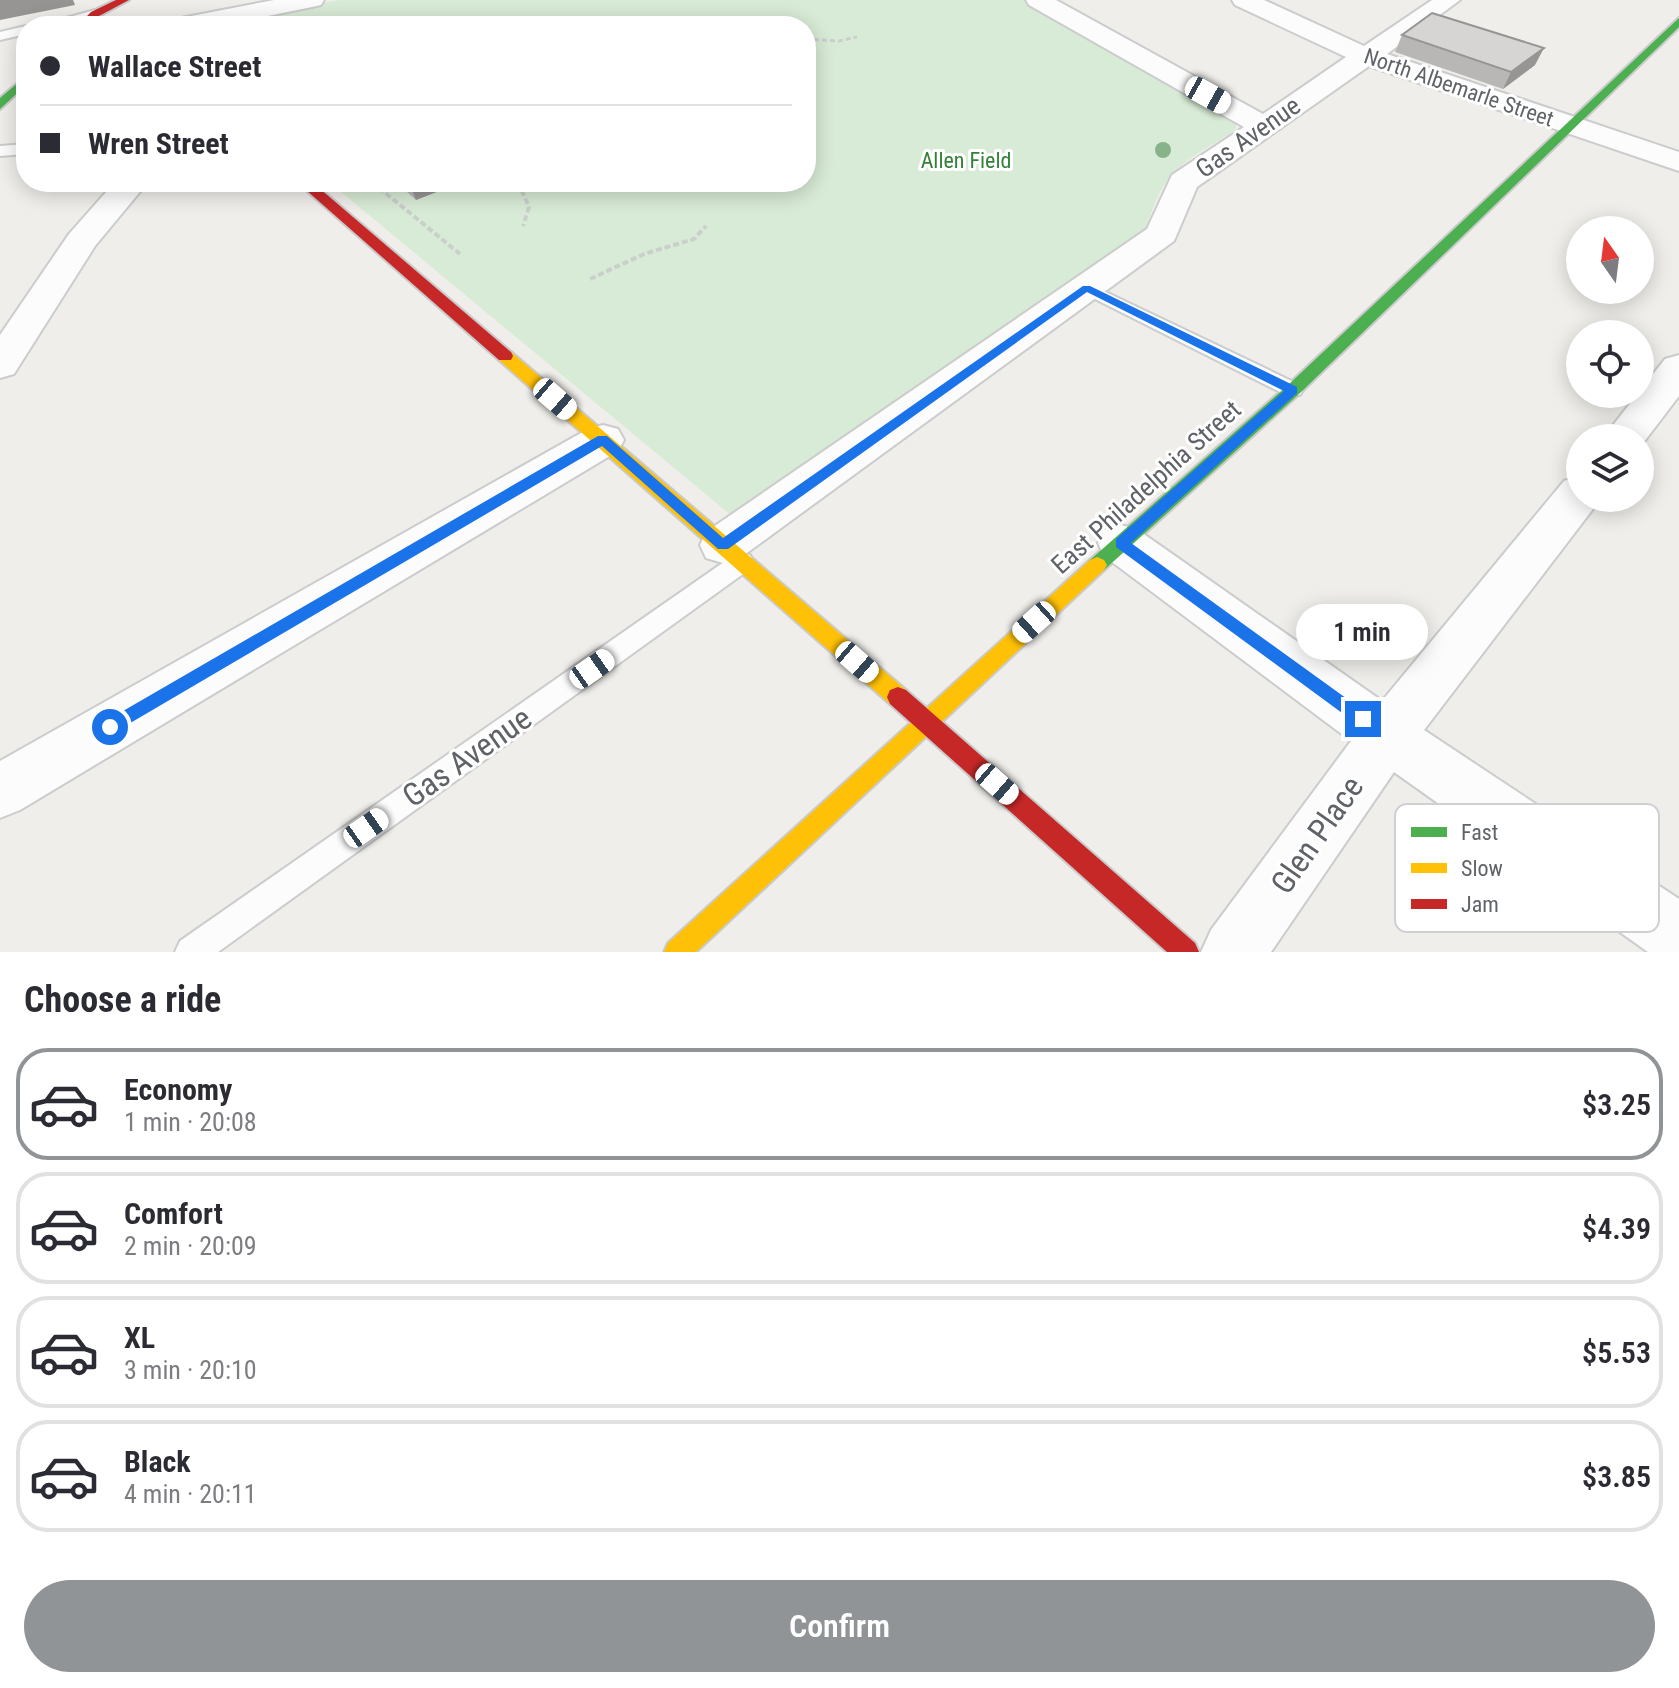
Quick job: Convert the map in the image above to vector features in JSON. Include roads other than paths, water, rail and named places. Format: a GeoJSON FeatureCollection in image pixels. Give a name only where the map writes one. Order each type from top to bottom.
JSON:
{"type":"FeatureCollection","features":[{"type":"Feature","properties":{"kind":"main road"},"geometry":{"type":"LineString","coordinates":[[95,16],[124,0]]}},
{"type":"Feature","properties":{"kind":"main road","name":"East Philadelphia Street"},"geometry":{"type":"LineString","coordinates":[[680,951],[926,721],[1293,390],[1679,21]]}},
{"type":"Feature","properties":{"kind":"main road"},"geometry":{"type":"LineString","coordinates":[[316,192],[926,721],[1186,952]]}},
{"type":"Feature","properties":{"kind":"street"},"geometry":{"type":"LineString","coordinates":[[231,16],[312,0]]}},
{"type":"Feature","properties":{"kind":"street"},"geometry":{"type":"LineString","coordinates":[[1038,0],[1264,126]]}},
{"type":"Feature","properties":{"kind":"street","name":"North Albemarle Street"},"geometry":{"type":"LineString","coordinates":[[1244,0],[1365,56],[1679,162]]}},
{"type":"Feature","properties":{"kind":"street","name":"Gas Avenue"},"geometry":{"type":"LineString","coordinates":[[733,554],[1162,234],[1183,182],[1448,0]]}},
{"type":"Feature","properties":{"kind":"street"},"geometry":{"type":"LineString","coordinates":[[0,365],[81,241],[123,192]]}},
{"type":"Feature","properties":{"kind":"street"},"geometry":{"type":"LineString","coordinates":[[1635,424],[1679,368]]}},
{"type":"Feature","properties":{"kind":"street"},"geometry":{"type":"LineString","coordinates":[[0,791],[603,440]]}},
{"type":"Feature","properties":{"kind":"street","name":"Glen Place"},"geometry":{"type":"LineString","coordinates":[[1233,952],[1387,736],[1566,511]]}},
{"type":"Feature","properties":{"kind":"street"},"geometry":{"type":"LineString","coordinates":[[1121,543],[1486,804]]}},
{"type":"Feature","properties":{"kind":"street"},"geometry":{"type":"LineString","coordinates":[[1659,922],[1679,936]]}},
{"type":"Feature","properties":{"kind":"lane"},"geometry":{"type":"LineString","coordinates":[[1087,288],[1293,390]]}},
{"type":"Feature","properties":{"kind":"lane","name":"Gas Avenue"},"geometry":{"type":"LineString","coordinates":[[191,952],[733,554]]}},
{"type":"Feature","properties":{"kind":"park label","name":"Allen Field"},"geometry":{"type":"Point","coordinates":[966,160]}}]}
